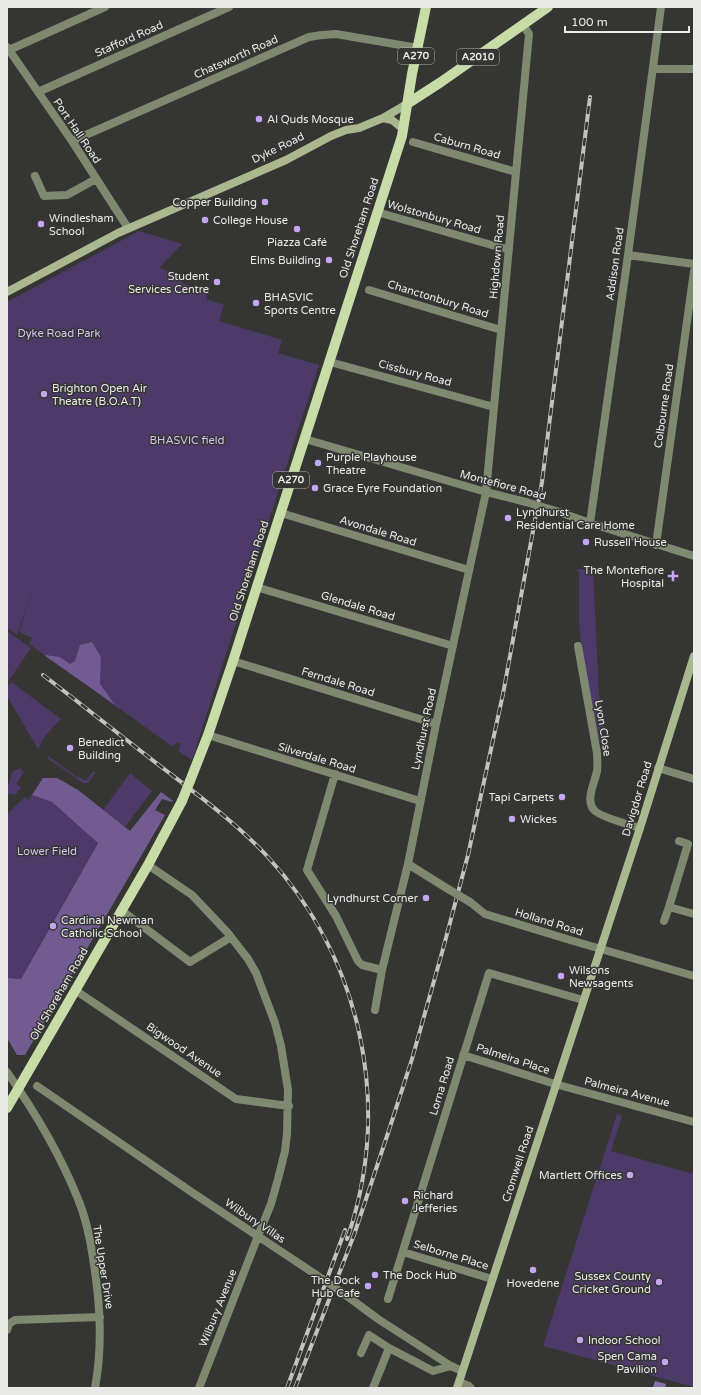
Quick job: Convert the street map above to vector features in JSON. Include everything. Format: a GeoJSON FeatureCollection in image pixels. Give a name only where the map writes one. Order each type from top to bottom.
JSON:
{"type":"FeatureCollection","features":[{"type":"Feature","properties":{"kind":"main road","name":"Old Shoreham Road"},"geometry":{"type":"LineString","coordinates":[[7,1108],[148,865],[182,801],[208,735],[330,362],[403,130],[406,104],[426,7]]}},
{"type":"Feature","properties":{"kind":"main road","name":"Dyke Road"},"geometry":{"type":"LineString","coordinates":[[7,292],[128,228],[286,160],[311,146],[346,130],[359,128],[383,118],[441,82],[548,7]]}},
{"type":"Feature","properties":{"kind":"main road"},"geometry":{"type":"LineString","coordinates":[[383,118],[392,120],[403,130]]}},
{"type":"Feature","properties":{"kind":"main road","name":"Davigdor Road"},"geometry":{"type":"LineString","coordinates":[[601,948],[694,656]]}},
{"type":"Feature","properties":{"kind":"main road","name":"Cromwell Road"},"geometry":{"type":"LineString","coordinates":[[458,1385],[555,1084],[601,948]]}},
{"type":"Feature","properties":{"kind":"street"},"geometry":{"type":"LineString","coordinates":[[8,49],[105,7]]}},
{"type":"Feature","properties":{"kind":"street","name":"Stafford Road"},"geometry":{"type":"LineString","coordinates":[[38,92],[229,7]]}},
{"type":"Feature","properties":{"kind":"street","name":"Addison Road"},"geometry":{"type":"LineString","coordinates":[[590,524],[661,7]]}},
{"type":"Feature","properties":{"kind":"street","name":"Highdown Road"},"geometry":{"type":"LineString","coordinates":[[486,492],[528,34],[523,25]]}},
{"type":"Feature","properties":{"kind":"street","name":"Chatsworth Road"},"geometry":{"type":"LineString","coordinates":[[72,141],[310,37],[336,34],[418,48]]}},
{"type":"Feature","properties":{"kind":"street","name":"Port Hall Road"},"geometry":{"type":"LineString","coordinates":[[8,49],[72,141],[128,228]]}},
{"type":"Feature","properties":{"kind":"street"},"geometry":{"type":"LineString","coordinates":[[7,64],[15,59]]}},
{"type":"Feature","properties":{"kind":"street"},"geometry":{"type":"LineString","coordinates":[[653,70],[694,69]]}},
{"type":"Feature","properties":{"kind":"street","name":"Caburn Road"},"geometry":{"type":"LineString","coordinates":[[413,142],[516,172]]}},
{"type":"Feature","properties":{"kind":"street"},"geometry":{"type":"LineString","coordinates":[[35,176],[44,196],[67,195],[96,178]]}},
{"type":"Feature","properties":{"kind":"street","name":"Wolstonbury Road"},"geometry":{"type":"LineString","coordinates":[[377,212],[508,249]]}},
{"type":"Feature","properties":{"kind":"street"},"geometry":{"type":"LineString","coordinates":[[628,255],[694,264]]}},
{"type":"Feature","properties":{"kind":"street","name":"Colbourne Road"},"geometry":{"type":"LineString","coordinates":[[656,545],[694,271]]}},
{"type":"Feature","properties":{"kind":"street","name":"Chanctonbury Road"},"geometry":{"type":"LineString","coordinates":[[369,290],[501,330]]}},
{"type":"Feature","properties":{"kind":"street","name":"Cissbury Road"},"geometry":{"type":"LineString","coordinates":[[330,362],[494,407]]}},
{"type":"Feature","properties":{"kind":"street","name":"Montefiore Road"},"geometry":{"type":"LineString","coordinates":[[304,438],[486,492],[556,511],[590,524],[694,556]]}},
{"type":"Feature","properties":{"kind":"street","name":"Lyndhurst Road"},"geometry":{"type":"LineString","coordinates":[[375,1010],[382,970],[408,864],[436,724],[486,492]]}},
{"type":"Feature","properties":{"kind":"street","name":"Avondale Road"},"geometry":{"type":"LineString","coordinates":[[281,513],[469,570]]}},
{"type":"Feature","properties":{"kind":"street","name":"Glendale Road"},"geometry":{"type":"LineString","coordinates":[[256,587],[453,646]]}},
{"type":"Feature","properties":{"kind":"street","name":"Lyon Close"},"geometry":{"type":"LineString","coordinates":[[578,646],[597,753],[598,770],[591,798],[591,805],[594,811],[605,817],[640,828]]}},
{"type":"Feature","properties":{"kind":"street","name":"Ferndale Road"},"geometry":{"type":"LineString","coordinates":[[233,660],[436,724]]}},
{"type":"Feature","properties":{"kind":"street","name":"Silverdale Road"},"geometry":{"type":"LineString","coordinates":[[208,735],[420,801]]}},
{"type":"Feature","properties":{"kind":"street"},"geometry":{"type":"LineString","coordinates":[[658,768],[694,778]]}},
{"type":"Feature","properties":{"kind":"street"},"geometry":{"type":"LineString","coordinates":[[335,774],[307,870],[336,916],[358,961],[362,965],[382,970]]}},
{"type":"Feature","properties":{"kind":"street"},"geometry":{"type":"LineString","coordinates":[[664,920],[688,844],[679,841]]}},
{"type":"Feature","properties":{"kind":"street","name":"Holland Road"},"geometry":{"type":"LineString","coordinates":[[408,864],[470,902],[485,914],[694,976]]}},
{"type":"Feature","properties":{"kind":"street","name":"Wilbury Avenue"},"geometry":{"type":"LineString","coordinates":[[148,865],[192,895],[227,932],[248,959],[256,973],[275,1023],[284,1065],[289,1106],[288,1134],[285,1152],[271,1204],[199,1388]]}},
{"type":"Feature","properties":{"kind":"street"},"geometry":{"type":"LineString","coordinates":[[669,907],[694,914]]}},
{"type":"Feature","properties":{"kind":"street"},"geometry":{"type":"LineString","coordinates":[[122,910],[190,962],[231,937]]}},
{"type":"Feature","properties":{"kind":"street","name":"Lorna Road"},"geometry":{"type":"LineString","coordinates":[[388,1300],[489,973],[583,1000]]}},
{"type":"Feature","properties":{"kind":"street","name":"Bigwood Avenue"},"geometry":{"type":"LineString","coordinates":[[75,990],[236,1099],[289,1106]]}},
{"type":"Feature","properties":{"kind":"street","name":"Palmeira Place"},"geometry":{"type":"LineString","coordinates":[[464,1055],[555,1084]]}},
{"type":"Feature","properties":{"kind":"street","name":"The Upper Drive"},"geometry":{"type":"LineString","coordinates":[[7,1072],[19,1088],[55,1149],[78,1200],[89,1235],[98,1285],[100,1317],[100,1347],[95,1388]]}},
{"type":"Feature","properties":{"kind":"street","name":"Palmeira Avenue"},"geometry":{"type":"LineString","coordinates":[[555,1084],[694,1122]]}},
{"type":"Feature","properties":{"kind":"street","name":"Wilbury Villas"},"geometry":{"type":"LineString","coordinates":[[38,1086],[174,1180],[315,1274],[378,1319],[451,1366],[462,1371]]}},
{"type":"Feature","properties":{"kind":"street","name":"Selborne Place"},"geometry":{"type":"LineString","coordinates":[[403,1252],[492,1279]]}},
{"type":"Feature","properties":{"kind":"street"},"geometry":{"type":"LineString","coordinates":[[7,1330],[9,1324],[16,1320],[100,1317]]}},
{"type":"Feature","properties":{"kind":"street"},"geometry":{"type":"LineString","coordinates":[[361,1353],[369,1336],[433,1371],[451,1366]]}},
{"type":"Feature","properties":{"kind":"street"},"geometry":{"type":"LineString","coordinates":[[373,1388],[390,1348]]}},
{"type":"Feature","properties":{"kind":"street"},"geometry":{"type":"LineString","coordinates":[[458,1385],[469,1386],[472,1388]]}},
{"type":"Feature","properties":{"kind":"green space","name":"BHASVIC field"},"geometry":{"type":"Polygon","coordinates":[[[139,231],[182,244],[159,268],[184,277],[182,283],[208,292],[206,299],[224,305],[219,321],[282,340],[278,353],[319,365],[192,760],[178,751],[181,745],[177,742],[173,747],[29,644],[32,638],[19,632],[34,583],[17,635],[7,628],[7,302],[139,231]]]}},
{"type":"Feature","properties":{"kind":"green space"},"geometry":{"type":"Polygon","coordinates":[[[576,569],[593,570],[599,695],[604,740],[599,741],[584,666],[579,624],[579,573],[576,569]]]}},
{"type":"Feature","properties":{"kind":"green space"},"geometry":{"type":"Polygon","coordinates":[[[7,631],[31,648],[7,683],[7,631]]]}},
{"type":"Feature","properties":{"kind":"green space"},"geometry":{"type":"Polygon","coordinates":[[[11,682],[61,719],[45,736],[38,749],[7,696],[7,688],[11,682]]]}},
{"type":"Feature","properties":{"kind":"green space"},"geometry":{"type":"Polygon","coordinates":[[[48,756],[78,778],[79,777],[86,781],[93,771],[96,772],[88,783],[83,783],[47,758],[48,756]]]}},
{"type":"Feature","properties":{"kind":"green space"},"geometry":{"type":"Polygon","coordinates":[[[20,768],[24,772],[16,784],[21,787],[15,795],[9,794],[7,792],[7,785],[9,784],[12,772],[20,768]]]}},
{"type":"Feature","properties":{"kind":"green space"},"geometry":{"type":"Polygon","coordinates":[[[130,773],[152,791],[125,827],[103,810],[130,773]]]}},
{"type":"Feature","properties":{"kind":"green space","name":"Lower Field"},"geometry":{"type":"Polygon","coordinates":[[[32,795],[52,802],[98,842],[21,979],[7,978],[7,814],[25,797],[28,800],[32,795]]]}},
{"type":"Feature","properties":{"kind":"green space"},"geometry":{"type":"Polygon","coordinates":[[[617,1114],[622,1116],[611,1151],[694,1174],[694,1387],[543,1346],[617,1114]]]}},
{"type":"Feature","properties":{"kind":"shaded area"},"geometry":{"type":"Polygon","coordinates":[[[92,642],[101,657],[100,684],[115,705],[44,655],[60,657],[70,664],[75,661],[80,645],[92,642]]]}},
{"type":"Feature","properties":{"kind":"shaded area"},"geometry":{"type":"Polygon","coordinates":[[[43,778],[57,778],[78,790],[130,831],[161,792],[173,801],[162,799],[155,810],[165,815],[25,1055],[17,1055],[7,1038],[7,978],[21,979],[98,843],[52,802],[32,795],[43,778]]]}},
{"type":"Feature","properties":{"kind":"shaded area"},"geometry":{"type":"Polygon","coordinates":[[[655,1381],[666,1384],[665,1388],[653,1387],[655,1381]]]}},
{"type":"Feature","properties":{"kind":"railway"},"geometry":{"type":"LineString","coordinates":[[295,1388],[354,1235],[389,1130],[412,1059],[468,855],[503,694],[542,482],[590,97]]}},
{"type":"Feature","properties":{"kind":"railway"},"geometry":{"type":"LineString","coordinates":[[43,675],[206,802],[256,844],[300,897],[326,941],[346,987],[360,1036],[367,1087],[367,1138],[361,1189],[347,1239]]}},
{"type":"Feature","properties":{"kind":"railway"},"geometry":{"type":"LineString","coordinates":[[287,1388],[345,1230]]}},
{"type":"Feature","properties":{"kind":"place","name":"Al Quds Mosque"},"geometry":{"type":"Point","coordinates":[259,119]}},
{"type":"Feature","properties":{"kind":"place","name":"Copper Building"},"geometry":{"type":"Point","coordinates":[265,202]}},
{"type":"Feature","properties":{"kind":"place","name":"College House"},"geometry":{"type":"Point","coordinates":[205,220]}},
{"type":"Feature","properties":{"kind":"place","name":"Windlesham School"},"geometry":{"type":"Point","coordinates":[41,224]}},
{"type":"Feature","properties":{"kind":"place","name":"Piazza Café"},"geometry":{"type":"Point","coordinates":[297,229]}},
{"type":"Feature","properties":{"kind":"place","name":"Elms Building"},"geometry":{"type":"Point","coordinates":[329,260]}},
{"type":"Feature","properties":{"kind":"place","name":"Student Services Centre"},"geometry":{"type":"Point","coordinates":[217,282]}},
{"type":"Feature","properties":{"kind":"place","name":"BHASVIC Sports Centre"},"geometry":{"type":"Point","coordinates":[256,303]}},
{"type":"Feature","properties":{"kind":"place","name":"Brighton Open Air Theatre (B.O.A.T)"},"geometry":{"type":"Point","coordinates":[44,394]}},
{"type":"Feature","properties":{"kind":"place","name":"Purple Playhouse Theatre"},"geometry":{"type":"Point","coordinates":[318,463]}},
{"type":"Feature","properties":{"kind":"place","name":"Grace Eyre Foundation"},"geometry":{"type":"Point","coordinates":[315,488]}},
{"type":"Feature","properties":{"kind":"place","name":"Lyndhurst Residential Care Home"},"geometry":{"type":"Point","coordinates":[508,518]}},
{"type":"Feature","properties":{"kind":"place","name":"Russell House"},"geometry":{"type":"Point","coordinates":[586,542]}},
{"type":"Feature","properties":{"kind":"place","name":"The Montefiore Hospital"},"geometry":{"type":"Point","coordinates":[673,576]}},
{"type":"Feature","properties":{"kind":"place","name":"Benedict Building"},"geometry":{"type":"Point","coordinates":[70,748]}},
{"type":"Feature","properties":{"kind":"place","name":"Tapi Carpets"},"geometry":{"type":"Point","coordinates":[562,797]}},
{"type":"Feature","properties":{"kind":"place","name":"Wickes"},"geometry":{"type":"Point","coordinates":[512,819]}},
{"type":"Feature","properties":{"kind":"place","name":"Lyndhurst Corner"},"geometry":{"type":"Point","coordinates":[426,898]}},
{"type":"Feature","properties":{"kind":"place","name":"Cardinal Newman Catholic School"},"geometry":{"type":"Point","coordinates":[53,926]}},
{"type":"Feature","properties":{"kind":"place","name":"Wilsons Newsagents"},"geometry":{"type":"Point","coordinates":[561,976]}},
{"type":"Feature","properties":{"kind":"place","name":"Martlett Offices"},"geometry":{"type":"Point","coordinates":[630,1175]}},
{"type":"Feature","properties":{"kind":"place","name":"Richard Jefferies"},"geometry":{"type":"Point","coordinates":[405,1201]}},
{"type":"Feature","properties":{"kind":"place","name":"Hovedene"},"geometry":{"type":"Point","coordinates":[533,1270]}},
{"type":"Feature","properties":{"kind":"place","name":"The Dock Hub"},"geometry":{"type":"Point","coordinates":[375,1275]}},
{"type":"Feature","properties":{"kind":"place","name":"Sussex County Cricket Ground"},"geometry":{"type":"Point","coordinates":[659,1282]}},
{"type":"Feature","properties":{"kind":"place","name":"The Dock Hub Cafe"},"geometry":{"type":"Point","coordinates":[368,1286]}},
{"type":"Feature","properties":{"kind":"place","name":"Indoor School"},"geometry":{"type":"Point","coordinates":[580,1340]}},
{"type":"Feature","properties":{"kind":"place","name":"Spen Cama Pavilion"},"geometry":{"type":"Point","coordinates":[665,1362]}},
{"type":"Feature","properties":{"kind":"park label","name":"Dyke Road Park"},"geometry":{"type":"Point","coordinates":[59,333]}}]}
